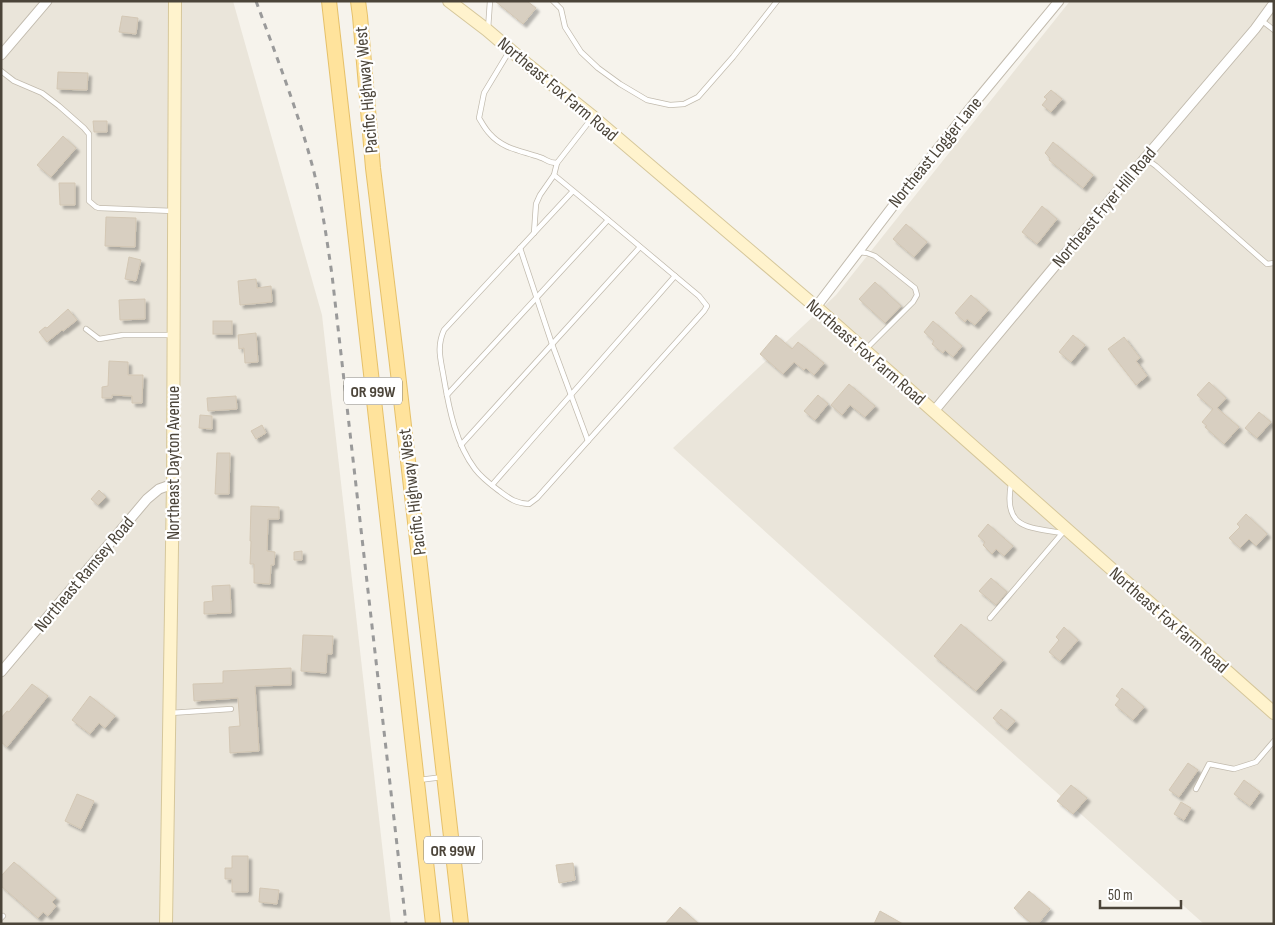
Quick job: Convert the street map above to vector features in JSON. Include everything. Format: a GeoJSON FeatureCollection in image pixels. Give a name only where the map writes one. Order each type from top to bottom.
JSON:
{"type":"FeatureCollection","features":[{"type":"Feature","properties":{"kind":"main road","name":"Pacific Highway West"},"geometry":{"type":"LineString","coordinates":[[329,1],[433,924]]}},
{"type":"Feature","properties":{"kind":"main road","name":"Pacific Highway West"},"geometry":{"type":"LineString","coordinates":[[358,1],[373,168],[462,924]]}},
{"type":"Feature","properties":{"kind":"street"},"geometry":{"type":"LineString","coordinates":[[1,55],[47,1]]}},
{"type":"Feature","properties":{"kind":"street","name":"Northeast Dayton Avenue"},"geometry":{"type":"LineString","coordinates":[[166,924],[173,484],[176,1]]}},
{"type":"Feature","properties":{"kind":"street","name":"Northeast Fox Farm Road"},"geometry":{"type":"LineString","coordinates":[[449,1],[593,117],[816,308],[1012,480],[1064,531],[1274,713]]}},
{"type":"Feature","properties":{"kind":"street","name":"Northeast Logger Lane"},"geometry":{"type":"LineString","coordinates":[[816,308],[892,206],[1059,1]]}},
{"type":"Feature","properties":{"kind":"street","name":"Northeast Fryer Hill Road"},"geometry":{"type":"LineString","coordinates":[[934,411],[1255,29],[1274,3]]}},
{"type":"Feature","properties":{"kind":"street","name":"Northeast Ramsey Road"},"geometry":{"type":"LineString","coordinates":[[1,672],[147,499],[159,489],[173,484]]}},
{"type":"Feature","properties":{"kind":"lane"},"geometry":{"type":"LineString","coordinates":[[487,30],[490,1]]}},
{"type":"Feature","properties":{"kind":"lane"},"geometry":{"type":"LineString","coordinates":[[553,1],[561,9],[565,27],[581,52],[598,68],[647,100],[670,105],[684,104],[698,97],[777,1]]}},
{"type":"Feature","properties":{"kind":"lane"},"geometry":{"type":"LineString","coordinates":[[1261,20],[1274,30]]}},
{"type":"Feature","properties":{"kind":"lane"},"geometry":{"type":"LineString","coordinates":[[510,50],[484,93],[479,118],[490,135],[501,143],[514,150],[541,157],[550,163],[557,164]]}},
{"type":"Feature","properties":{"kind":"lane"},"geometry":{"type":"LineString","coordinates":[[1,71],[14,81],[42,93],[89,134],[89,201],[96,207],[174,211]]}},
{"type":"Feature","properties":{"kind":"lane"},"geometry":{"type":"LineString","coordinates":[[534,233],[536,204],[540,195],[554,175],[557,164],[593,117]]}},
{"type":"Feature","properties":{"kind":"lane"},"geometry":{"type":"LineString","coordinates":[[1145,158],[1267,264],[1274,263]]}},
{"type":"Feature","properties":{"kind":"lane"},"geometry":{"type":"LineString","coordinates":[[554,175],[699,296],[707,306],[537,498],[528,504],[518,503],[492,485],[476,470],[461,445],[447,395],[439,348],[440,340],[444,330],[573,191]]}},
{"type":"Feature","properties":{"kind":"lane"},"geometry":{"type":"LineString","coordinates":[[447,395],[608,220]]}},
{"type":"Feature","properties":{"kind":"lane"},"geometry":{"type":"LineString","coordinates":[[461,445],[640,247]]}},
{"type":"Feature","properties":{"kind":"lane"},"geometry":{"type":"LineString","coordinates":[[520,248],[552,344],[588,441]]}},
{"type":"Feature","properties":{"kind":"lane"},"geometry":{"type":"LineString","coordinates":[[858,252],[875,256],[915,288],[917,295],[913,302],[864,350]]}},
{"type":"Feature","properties":{"kind":"lane"},"geometry":{"type":"LineString","coordinates":[[492,485],[675,276]]}},
{"type":"Feature","properties":{"kind":"lane"},"geometry":{"type":"LineString","coordinates":[[86,329],[99,339],[123,335],[174,335]]}},
{"type":"Feature","properties":{"kind":"lane"},"geometry":{"type":"LineString","coordinates":[[1012,480],[1008,498],[1013,516],[1020,524],[1026,527],[1064,531]]}},
{"type":"Feature","properties":{"kind":"lane"},"geometry":{"type":"LineString","coordinates":[[990,618],[1064,531]]}},
{"type":"Feature","properties":{"kind":"lane"},"geometry":{"type":"LineString","coordinates":[[170,713],[231,708]]}},
{"type":"Feature","properties":{"kind":"lane"},"geometry":{"type":"LineString","coordinates":[[1196,789],[1210,764],[1234,769],[1256,762],[1274,741]]}},
{"type":"Feature","properties":{"kind":"lane"},"geometry":{"type":"LineString","coordinates":[[417,780],[444,776]]}},
{"type":"Feature","properties":{"kind":"shaded area"},"geometry":{"type":"Polygon","coordinates":[[[1,1],[233,1],[322,315],[391,924],[1,924],[1,1]]]}},
{"type":"Feature","properties":{"kind":"shaded area"},"geometry":{"type":"Polygon","coordinates":[[[1070,1],[1274,1],[1274,924],[1204,924],[673,448],[836,295],[1070,1]]]}},
{"type":"Feature","properties":{"kind":"building"},"geometry":{"type":"Polygon","coordinates":[[[495,1],[527,1],[536,8],[523,24],[495,1]]]}},
{"type":"Feature","properties":{"kind":"building"},"geometry":{"type":"Polygon","coordinates":[[[122,16],[138,18],[136,34],[119,32],[122,16]]]}},
{"type":"Feature","properties":{"kind":"building"},"geometry":{"type":"Polygon","coordinates":[[[58,72],[88,73],[87,90],[57,89],[58,72]]]}},
{"type":"Feature","properties":{"kind":"building"},"geometry":{"type":"Polygon","coordinates":[[[1051,90],[1062,99],[1051,112],[1042,105],[1047,99],[1044,97],[1051,90]]]}},
{"type":"Feature","properties":{"kind":"building"},"geometry":{"type":"Polygon","coordinates":[[[93,121],[107,121],[107,132],[94,132],[93,121]]]}},
{"type":"Feature","properties":{"kind":"building"},"geometry":{"type":"Polygon","coordinates":[[[63,136],[76,148],[51,177],[37,165],[63,136]]]}},
{"type":"Feature","properties":{"kind":"building"},"geometry":{"type":"Polygon","coordinates":[[[1053,142],[1093,175],[1083,188],[1049,160],[1050,158],[1045,153],[1053,142]]]}},
{"type":"Feature","properties":{"kind":"building"},"geometry":{"type":"Polygon","coordinates":[[[59,183],[75,183],[75,205],[60,205],[59,183]]]}},
{"type":"Feature","properties":{"kind":"building"},"geometry":{"type":"Polygon","coordinates":[[[1042,206],[1057,219],[1037,244],[1022,232],[1042,206]]]}},
{"type":"Feature","properties":{"kind":"building"},"geometry":{"type":"Polygon","coordinates":[[[106,217],[136,218],[135,247],[105,246],[106,217]]]}},
{"type":"Feature","properties":{"kind":"building"},"geometry":{"type":"Polygon","coordinates":[[[906,224],[927,242],[914,257],[893,239],[906,224]]]}},
{"type":"Feature","properties":{"kind":"building"},"geometry":{"type":"Polygon","coordinates":[[[129,257],[141,260],[136,281],[125,279],[129,257]]]}},
{"type":"Feature","properties":{"kind":"building"},"geometry":{"type":"Polygon","coordinates":[[[256,279],[257,288],[271,286],[272,302],[240,305],[238,281],[256,279]]]}},
{"type":"Feature","properties":{"kind":"building"},"geometry":{"type":"Polygon","coordinates":[[[875,282],[901,306],[885,323],[859,299],[875,282]]]}},
{"type":"Feature","properties":{"kind":"building"},"geometry":{"type":"Polygon","coordinates":[[[971,295],[988,310],[975,325],[967,319],[965,322],[955,313],[971,295]]]}},
{"type":"Feature","properties":{"kind":"building"},"geometry":{"type":"Polygon","coordinates":[[[145,299],[145,319],[120,320],[119,300],[145,299]]]}},
{"type":"Feature","properties":{"kind":"building"},"geometry":{"type":"Polygon","coordinates":[[[68,309],[77,320],[47,342],[39,332],[45,327],[47,328],[68,309]]]}},
{"type":"Feature","properties":{"kind":"building"},"geometry":{"type":"Polygon","coordinates":[[[213,321],[232,321],[232,334],[213,334],[213,321]]]}},
{"type":"Feature","properties":{"kind":"building"},"geometry":{"type":"Polygon","coordinates":[[[933,321],[962,346],[953,357],[945,350],[943,353],[932,344],[934,341],[924,332],[933,321]]]}},
{"type":"Feature","properties":{"kind":"building"},"geometry":{"type":"Polygon","coordinates":[[[256,333],[258,362],[245,363],[244,348],[239,349],[238,335],[256,333]]]}},
{"type":"Feature","properties":{"kind":"building"},"geometry":{"type":"Polygon","coordinates":[[[776,335],[792,349],[798,342],[824,363],[814,375],[806,368],[804,370],[794,362],[783,374],[760,354],[776,335]]]}},
{"type":"Feature","properties":{"kind":"building"},"geometry":{"type":"Polygon","coordinates":[[[1073,335],[1085,345],[1071,362],[1059,352],[1073,335]]]}},
{"type":"Feature","properties":{"kind":"building"},"geometry":{"type":"Polygon","coordinates":[[[1124,337],[1140,358],[1136,361],[1147,376],[1136,385],[1108,349],[1124,337]]]}},
{"type":"Feature","properties":{"kind":"building"},"geometry":{"type":"Polygon","coordinates":[[[109,361],[128,362],[128,375],[143,375],[142,403],[132,403],[132,396],[112,395],[112,398],[102,398],[102,387],[108,386],[109,361]]]}},
{"type":"Feature","properties":{"kind":"building"},"geometry":{"type":"Polygon","coordinates":[[[1209,382],[1226,398],[1217,408],[1239,427],[1224,444],[1202,422],[1213,409],[1197,395],[1209,382]]]}},
{"type":"Feature","properties":{"kind":"building"},"geometry":{"type":"Polygon","coordinates":[[[849,384],[875,406],[865,417],[850,405],[842,415],[831,405],[849,384]]]}},
{"type":"Feature","properties":{"kind":"building"},"geometry":{"type":"Polygon","coordinates":[[[818,395],[828,404],[815,420],[804,411],[818,395]]]}},
{"type":"Feature","properties":{"kind":"building"},"geometry":{"type":"Polygon","coordinates":[[[236,396],[237,409],[208,411],[207,398],[236,396]]]}},
{"type":"Feature","properties":{"kind":"building"},"geometry":{"type":"Polygon","coordinates":[[[1259,412],[1271,422],[1257,438],[1245,428],[1259,412]]]}},
{"type":"Feature","properties":{"kind":"building"},"geometry":{"type":"Polygon","coordinates":[[[200,415],[212,416],[212,429],[199,428],[200,415]]]}},
{"type":"Feature","properties":{"kind":"building"},"geometry":{"type":"Polygon","coordinates":[[[262,425],[266,433],[256,439],[251,431],[262,425]]]}},
{"type":"Feature","properties":{"kind":"building"},"geometry":{"type":"Polygon","coordinates":[[[217,453],[230,453],[229,494],[215,494],[217,453]]]}},
{"type":"Feature","properties":{"kind":"building"},"geometry":{"type":"Polygon","coordinates":[[[99,490],[106,497],[98,505],[91,499],[99,490]]]}},
{"type":"Feature","properties":{"kind":"building"},"geometry":{"type":"Polygon","coordinates":[[[251,506],[279,507],[279,519],[268,519],[267,551],[275,552],[274,565],[271,565],[270,584],[254,583],[254,564],[250,564],[251,506]]]}},
{"type":"Feature","properties":{"kind":"building"},"geometry":{"type":"Polygon","coordinates":[[[1246,514],[1267,534],[1256,546],[1249,539],[1240,548],[1229,538],[1240,527],[1237,524],[1246,514]]]}},
{"type":"Feature","properties":{"kind":"building"},"geometry":{"type":"Polygon","coordinates":[[[988,524],[1013,546],[1004,556],[996,549],[992,554],[983,545],[985,542],[978,536],[988,524]]]}},
{"type":"Feature","properties":{"kind":"building"},"geometry":{"type":"Polygon","coordinates":[[[302,551],[302,560],[294,560],[294,552],[302,551]]]}},
{"type":"Feature","properties":{"kind":"building"},"geometry":{"type":"Polygon","coordinates":[[[991,578],[1007,592],[996,605],[979,591],[991,578]]]}},
{"type":"Feature","properties":{"kind":"building"},"geometry":{"type":"Polygon","coordinates":[[[230,585],[231,613],[204,614],[204,602],[213,601],[212,586],[230,585]]]}},
{"type":"Feature","properties":{"kind":"building"},"geometry":{"type":"Polygon","coordinates":[[[961,624],[1003,660],[976,691],[934,656],[961,624]]]}},
{"type":"Feature","properties":{"kind":"building"},"geometry":{"type":"Polygon","coordinates":[[[1064,627],[1078,640],[1060,661],[1049,652],[1059,640],[1056,637],[1064,627]]]}},
{"type":"Feature","properties":{"kind":"building"},"geometry":{"type":"Polygon","coordinates":[[[303,635],[333,636],[332,654],[327,654],[326,673],[301,671],[303,635]]]}},
{"type":"Feature","properties":{"kind":"building"},"geometry":{"type":"Polygon","coordinates":[[[291,668],[291,685],[255,686],[259,751],[230,753],[229,727],[240,726],[238,698],[194,701],[193,684],[223,683],[223,671],[291,668]]]}},
{"type":"Feature","properties":{"kind":"building"},"geometry":{"type":"Polygon","coordinates":[[[32,684],[48,696],[7,747],[1,742],[1,718],[7,711],[9,712],[32,684]]]}},
{"type":"Feature","properties":{"kind":"building"},"geometry":{"type":"Polygon","coordinates":[[[1122,688],[1144,707],[1133,720],[1115,705],[1120,699],[1116,696],[1122,688]]]}},
{"type":"Feature","properties":{"kind":"building"},"geometry":{"type":"Polygon","coordinates":[[[90,696],[115,716],[105,728],[99,723],[90,734],[72,720],[90,696]]]}},
{"type":"Feature","properties":{"kind":"building"},"geometry":{"type":"Polygon","coordinates":[[[1001,709],[1015,721],[1007,730],[993,718],[1001,709]]]}},
{"type":"Feature","properties":{"kind":"building"},"geometry":{"type":"Polygon","coordinates":[[[1188,763],[1198,770],[1179,797],[1169,790],[1188,763]]]}},
{"type":"Feature","properties":{"kind":"building"},"geometry":{"type":"Polygon","coordinates":[[[1244,780],[1260,792],[1250,806],[1234,794],[1244,780]]]}},
{"type":"Feature","properties":{"kind":"building"},"geometry":{"type":"Polygon","coordinates":[[[1071,785],[1087,798],[1073,814],[1057,801],[1071,785]]]}},
{"type":"Feature","properties":{"kind":"building"},"geometry":{"type":"Polygon","coordinates":[[[77,794],[94,801],[81,829],[65,821],[77,794]]]}},
{"type":"Feature","properties":{"kind":"building"},"geometry":{"type":"Polygon","coordinates":[[[1181,802],[1191,808],[1184,820],[1174,814],[1181,802]]]}},
{"type":"Feature","properties":{"kind":"building"},"geometry":{"type":"Polygon","coordinates":[[[232,856],[248,856],[248,892],[232,892],[232,879],[225,879],[225,868],[232,868],[232,856]]]}},
{"type":"Feature","properties":{"kind":"building"},"geometry":{"type":"Polygon","coordinates":[[[14,862],[56,898],[52,902],[56,906],[48,916],[43,912],[38,918],[1,886],[1,876],[14,862]]]}},
{"type":"Feature","properties":{"kind":"building"},"geometry":{"type":"Polygon","coordinates":[[[573,863],[575,880],[559,883],[556,865],[573,863]]]}},
{"type":"Feature","properties":{"kind":"building"},"geometry":{"type":"Polygon","coordinates":[[[260,888],[279,890],[277,904],[259,902],[260,888]]]}},
{"type":"Feature","properties":{"kind":"building"},"geometry":{"type":"Polygon","coordinates":[[[1029,891],[1050,909],[1038,924],[1032,924],[1014,908],[1029,891]]]}},
{"type":"Feature","properties":{"kind":"building"},"geometry":{"type":"Polygon","coordinates":[[[680,907],[699,924],[665,924],[680,907]]]}},
{"type":"Feature","properties":{"kind":"building"},"geometry":{"type":"Polygon","coordinates":[[[880,911],[903,924],[874,924],[880,911]]]}},
{"type":"Feature","properties":{"kind":"railway"},"geometry":{"type":"LineString","coordinates":[[256,1],[302,129],[317,185],[326,236],[406,924]]}}]}
